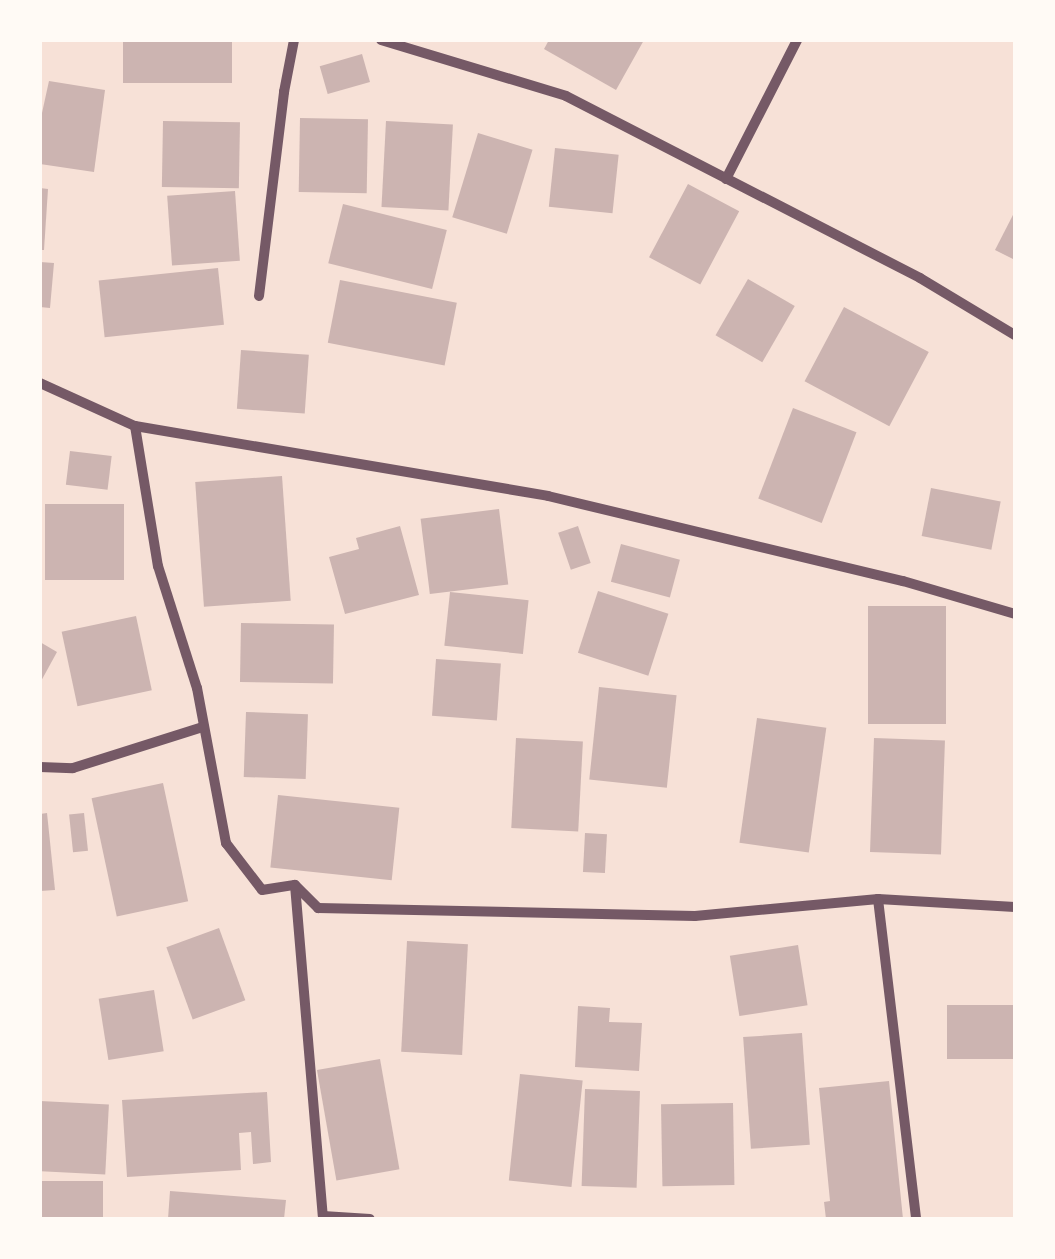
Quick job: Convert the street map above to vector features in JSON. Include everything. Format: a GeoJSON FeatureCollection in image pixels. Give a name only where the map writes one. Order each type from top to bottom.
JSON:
{"type":"FeatureCollection","features":[{"type":"Feature","properties":{"kind":"street"},"geometry":{"type":"LineString","coordinates":[[258,296],[294,40]]}},
{"type":"Feature","properties":{"kind":"street"},"geometry":{"type":"LineString","coordinates":[[381,40],[566,96],[920,278],[1015,335]]}},
{"type":"Feature","properties":{"kind":"street"},"geometry":{"type":"LineString","coordinates":[[726,179],[798,40]]}},
{"type":"Feature","properties":{"kind":"street"},"geometry":{"type":"LineString","coordinates":[[40,383],[135,426],[548,496],[903,580],[1015,614]]}},
{"type":"Feature","properties":{"kind":"street"},"geometry":{"type":"LineString","coordinates":[[135,426],[158,566],[197,688],[226,843],[262,890],[295,886]]}},
{"type":"Feature","properties":{"kind":"street"},"geometry":{"type":"LineString","coordinates":[[40,767],[73,768],[203,728]]}},
{"type":"Feature","properties":{"kind":"street"},"geometry":{"type":"LineString","coordinates":[[295,886],[318,908],[695,916],[878,899],[1015,907]]}},
{"type":"Feature","properties":{"kind":"street"},"geometry":{"type":"LineString","coordinates":[[295,886],[324,1216],[370,1219]]}},
{"type":"Feature","properties":{"kind":"street"},"geometry":{"type":"LineString","coordinates":[[878,899],[916,1219]]}},
{"type":"Feature","properties":{"kind":"building"},"geometry":{"type":"Polygon","coordinates":[[[123,40],[232,40],[232,83],[123,83],[123,40]]]}},
{"type":"Feature","properties":{"kind":"building"},"geometry":{"type":"Polygon","coordinates":[[[549,40],[644,40],[616,90],[544,49],[549,40]]]}},
{"type":"Feature","properties":{"kind":"building"},"geometry":{"type":"Polygon","coordinates":[[[362,54],[370,82],[328,94],[320,66],[362,54]]]}},
{"type":"Feature","properties":{"kind":"building"},"geometry":{"type":"Polygon","coordinates":[[[49,81],[105,90],[94,172],[40,164],[40,122],[49,81]]]}},
{"type":"Feature","properties":{"kind":"building"},"geometry":{"type":"Polygon","coordinates":[[[300,118],[368,119],[367,193],[299,192],[300,118]]]}},
{"type":"Feature","properties":{"kind":"building"},"geometry":{"type":"Polygon","coordinates":[[[163,121],[240,122],[239,188],[162,187],[163,121]]]}},
{"type":"Feature","properties":{"kind":"building"},"geometry":{"type":"Polygon","coordinates":[[[386,121],[453,125],[448,210],[381,207],[386,121]]]}},
{"type":"Feature","properties":{"kind":"building"},"geometry":{"type":"Polygon","coordinates":[[[478,133],[533,150],[507,234],[452,217],[478,133]]]}},
{"type":"Feature","properties":{"kind":"building"},"geometry":{"type":"Polygon","coordinates":[[[555,148],[619,155],[612,213],[549,207],[555,148]]]}},
{"type":"Feature","properties":{"kind":"building"},"geometry":{"type":"Polygon","coordinates":[[[688,184],[739,211],[700,285],[649,257],[688,184]]]}},
{"type":"Feature","properties":{"kind":"building"},"geometry":{"type":"Polygon","coordinates":[[[40,188],[48,189],[44,250],[40,250],[40,188]]]}},
{"type":"Feature","properties":{"kind":"building"},"geometry":{"type":"Polygon","coordinates":[[[235,191],[240,261],[172,266],[167,196],[235,191]]]}},
{"type":"Feature","properties":{"kind":"building"},"geometry":{"type":"Polygon","coordinates":[[[343,204],[447,230],[432,289],[328,263],[343,204]]]}},
{"type":"Feature","properties":{"kind":"building"},"geometry":{"type":"Polygon","coordinates":[[[1015,211],[1015,260],[995,250],[1015,211]]]}},
{"type":"Feature","properties":{"kind":"building"},"geometry":{"type":"Polygon","coordinates":[[[40,262],[54,263],[50,308],[40,307],[40,262]]]}},
{"type":"Feature","properties":{"kind":"building"},"geometry":{"type":"Polygon","coordinates":[[[218,268],[224,325],[105,337],[99,281],[218,268]]]}},
{"type":"Feature","properties":{"kind":"building"},"geometry":{"type":"Polygon","coordinates":[[[748,279],[795,306],[762,362],[716,335],[748,279]]]}},
{"type":"Feature","properties":{"kind":"building"},"geometry":{"type":"Polygon","coordinates":[[[340,280],[457,303],[445,366],[328,343],[340,280]]]}},
{"type":"Feature","properties":{"kind":"building"},"geometry":{"type":"Polygon","coordinates":[[[844,307],[929,352],[889,426],[805,381],[844,307]]]}},
{"type":"Feature","properties":{"kind":"building"},"geometry":{"type":"Polygon","coordinates":[[[241,350],[309,355],[305,414],[237,409],[241,350]]]}},
{"type":"Feature","properties":{"kind":"building"},"geometry":{"type":"Polygon","coordinates":[[[793,408],[856,432],[822,523],[758,499],[793,408]]]}},
{"type":"Feature","properties":{"kind":"building"},"geometry":{"type":"Polygon","coordinates":[[[70,451],[112,456],[108,490],[66,485],[70,451]]]}},
{"type":"Feature","properties":{"kind":"building"},"geometry":{"type":"Polygon","coordinates":[[[282,476],[291,601],[204,607],[195,482],[282,476]]]}},
{"type":"Feature","properties":{"kind":"building"},"geometry":{"type":"Polygon","coordinates":[[[931,488],[1001,502],[991,550],[922,536],[931,488]]]}},
{"type":"Feature","properties":{"kind":"building"},"geometry":{"type":"Polygon","coordinates":[[[45,504],[124,504],[124,580],[45,580],[45,504]]]}},
{"type":"Feature","properties":{"kind":"building"},"geometry":{"type":"Polygon","coordinates":[[[499,509],[508,584],[430,594],[421,519],[499,509]]]}},
{"type":"Feature","properties":{"kind":"building"},"geometry":{"type":"Polygon","coordinates":[[[400,526],[419,595],[345,614],[329,557],[359,549],[356,538],[400,526]]]}},
{"type":"Feature","properties":{"kind":"building"},"geometry":{"type":"Polygon","coordinates":[[[578,526],[591,563],[571,570],[558,533],[578,526]]]}},
{"type":"Feature","properties":{"kind":"building"},"geometry":{"type":"Polygon","coordinates":[[[621,544],[680,560],[670,597],[611,582],[621,544]]]}},
{"type":"Feature","properties":{"kind":"building"},"geometry":{"type":"Polygon","coordinates":[[[598,591],[668,614],[648,676],[578,653],[598,591]]]}},
{"type":"Feature","properties":{"kind":"building"},"geometry":{"type":"Polygon","coordinates":[[[450,592],[529,600],[523,654],[444,646],[450,592]]]}},
{"type":"Feature","properties":{"kind":"building"},"geometry":{"type":"Polygon","coordinates":[[[868,606],[946,606],[946,724],[868,724],[868,606]]]}},
{"type":"Feature","properties":{"kind":"building"},"geometry":{"type":"Polygon","coordinates":[[[136,616],[152,690],[77,706],[62,632],[136,616]]]}},
{"type":"Feature","properties":{"kind":"building"},"geometry":{"type":"Polygon","coordinates":[[[241,623],[334,625],[333,684],[240,682],[241,623]]]}},
{"type":"Feature","properties":{"kind":"building"},"geometry":{"type":"Polygon","coordinates":[[[40,642],[57,652],[40,683],[40,642]]]}},
{"type":"Feature","properties":{"kind":"building"},"geometry":{"type":"Polygon","coordinates":[[[436,659],[501,664],[497,720],[432,716],[436,659]]]}},
{"type":"Feature","properties":{"kind":"building"},"geometry":{"type":"Polygon","coordinates":[[[599,687],[677,695],[667,788],[589,779],[599,687]]]}},
{"type":"Feature","properties":{"kind":"building"},"geometry":{"type":"Polygon","coordinates":[[[246,712],[308,714],[306,779],[244,777],[246,712]]]}},
{"type":"Feature","properties":{"kind":"building"},"geometry":{"type":"Polygon","coordinates":[[[757,718],[826,728],[809,853],[739,843],[757,718]]]}},
{"type":"Feature","properties":{"kind":"building"},"geometry":{"type":"Polygon","coordinates":[[[516,738],[583,742],[578,831],[511,828],[516,738]]]}},
{"type":"Feature","properties":{"kind":"building"},"geometry":{"type":"Polygon","coordinates":[[[874,738],[945,740],[941,854],[870,852],[874,738]]]}},
{"type":"Feature","properties":{"kind":"building"},"geometry":{"type":"Polygon","coordinates":[[[163,783],[188,901],[117,917],[92,798],[163,783]]]}},
{"type":"Feature","properties":{"kind":"building"},"geometry":{"type":"Polygon","coordinates":[[[278,795],[399,808],[392,880],[270,868],[278,795]]]}},
{"type":"Feature","properties":{"kind":"building"},"geometry":{"type":"Polygon","coordinates":[[[47,813],[55,890],[40,891],[40,814],[47,813]]]}},
{"type":"Feature","properties":{"kind":"building"},"geometry":{"type":"Polygon","coordinates":[[[84,813],[88,851],[73,852],[69,815],[84,813]]]}},
{"type":"Feature","properties":{"kind":"building"},"geometry":{"type":"Polygon","coordinates":[[[585,833],[607,834],[605,873],[583,872],[585,833]]]}},
{"type":"Feature","properties":{"kind":"building"},"geometry":{"type":"Polygon","coordinates":[[[219,928],[245,1000],[193,1020],[166,947],[219,928]]]}},
{"type":"Feature","properties":{"kind":"building"},"geometry":{"type":"Polygon","coordinates":[[[407,941],[468,944],[462,1055],[401,1052],[407,941]]]}},
{"type":"Feature","properties":{"kind":"building"},"geometry":{"type":"Polygon","coordinates":[[[798,945],[808,1005],[739,1016],[730,956],[798,945]]]}},
{"type":"Feature","properties":{"kind":"building"},"geometry":{"type":"Polygon","coordinates":[[[154,990],[164,1051],[108,1060],[99,999],[154,990]]]}},
{"type":"Feature","properties":{"kind":"building"},"geometry":{"type":"Polygon","coordinates":[[[947,1005],[1015,1005],[1015,1059],[947,1059],[947,1005]]]}},
{"type":"Feature","properties":{"kind":"building"},"geometry":{"type":"Polygon","coordinates":[[[578,1006],[610,1008],[609,1022],[642,1023],[639,1071],[575,1067],[578,1006]]]}},
{"type":"Feature","properties":{"kind":"building"},"geometry":{"type":"Polygon","coordinates":[[[802,1033],[810,1145],[751,1149],[743,1037],[802,1033]]]}},
{"type":"Feature","properties":{"kind":"building"},"geometry":{"type":"Polygon","coordinates":[[[380,1059],[399,1169],[336,1180],[317,1070],[380,1059]]]}},
{"type":"Feature","properties":{"kind":"building"},"geometry":{"type":"Polygon","coordinates":[[[520,1074],[583,1081],[571,1187],[509,1180],[520,1074]]]}},
{"type":"Feature","properties":{"kind":"building"},"geometry":{"type":"Polygon","coordinates":[[[889,1081],[903,1219],[826,1219],[824,1202],[830,1201],[819,1088],[889,1081]]]}},
{"type":"Feature","properties":{"kind":"building"},"geometry":{"type":"Polygon","coordinates":[[[585,1089],[640,1091],[637,1188],[582,1186],[585,1089]]]}},
{"type":"Feature","properties":{"kind":"building"},"geometry":{"type":"Polygon","coordinates":[[[267,1092],[271,1162],[253,1164],[251,1132],[239,1133],[241,1170],[127,1177],[122,1100],[267,1092]]]}},
{"type":"Feature","properties":{"kind":"building"},"geometry":{"type":"Polygon","coordinates":[[[40,1101],[109,1105],[105,1175],[40,1171],[40,1101]]]}},
{"type":"Feature","properties":{"kind":"building"},"geometry":{"type":"Polygon","coordinates":[[[733,1103],[734,1185],[662,1186],[661,1104],[733,1103]]]}},
{"type":"Feature","properties":{"kind":"building"},"geometry":{"type":"Polygon","coordinates":[[[40,1181],[103,1181],[103,1219],[40,1219],[40,1181]]]}},
{"type":"Feature","properties":{"kind":"building"},"geometry":{"type":"Polygon","coordinates":[[[170,1191],[286,1200],[284,1219],[168,1219],[170,1191]]]}}]}
